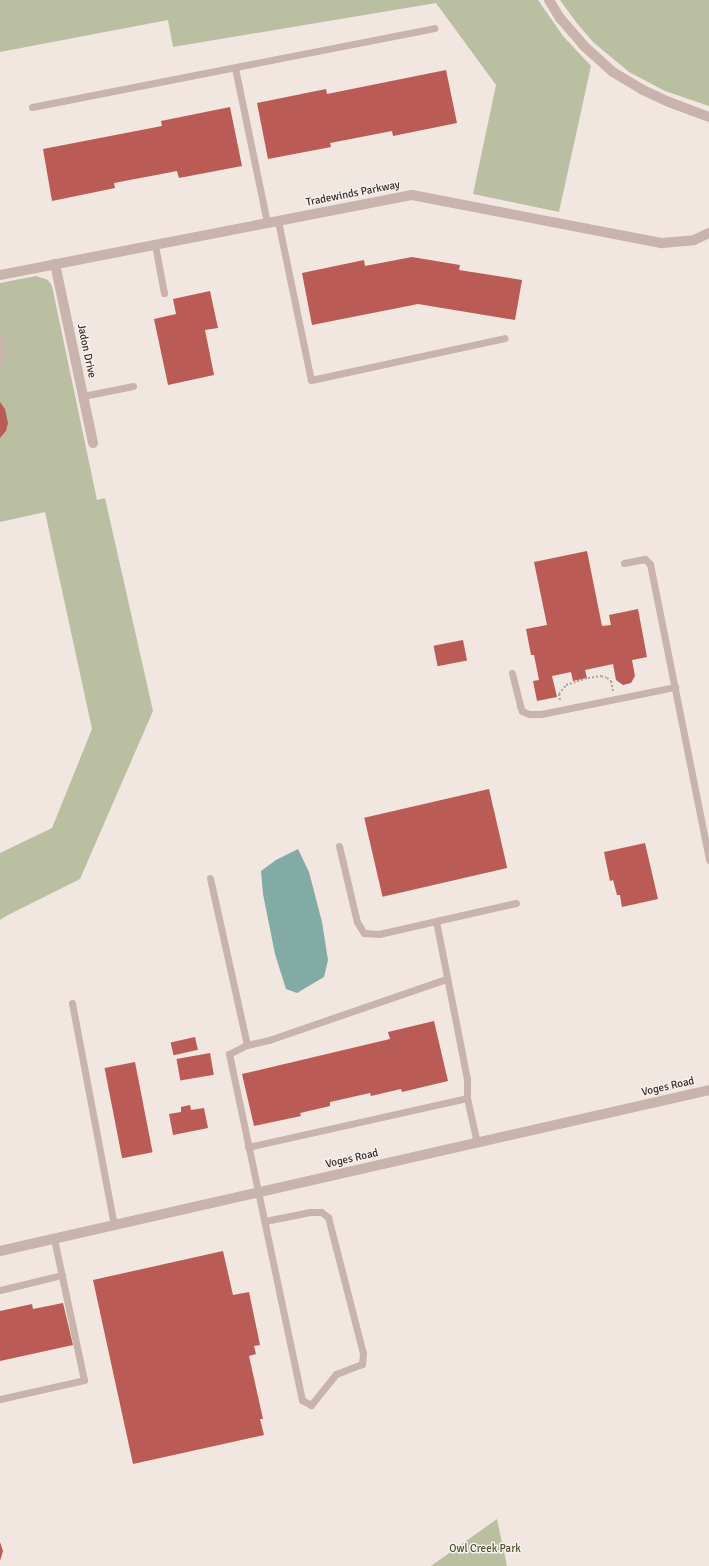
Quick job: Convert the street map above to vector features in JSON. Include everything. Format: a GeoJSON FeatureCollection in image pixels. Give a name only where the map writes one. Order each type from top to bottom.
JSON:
{"type":"FeatureCollection","features":[{"type":"Feature","properties":{"kind":"street"},"geometry":{"type":"LineString","coordinates":[[549,0],[560,18],[584,46],[613,72],[643,90],[669,102],[709,117]]}},
{"type":"Feature","properties":{"kind":"street","name":"Tradewinds Parkway"},"geometry":{"type":"LineString","coordinates":[[0,275],[412,194],[662,243],[694,240],[709,233]]}},
{"type":"Feature","properties":{"kind":"street","name":"Jadon Drive"},"geometry":{"type":"LineString","coordinates":[[55,264],[93,443]]}},
{"type":"Feature","properties":{"kind":"street","name":"Voges Road"},"geometry":{"type":"LineString","coordinates":[[0,1251],[709,1090]]}},
{"type":"Feature","properties":{"kind":"lane"},"geometry":{"type":"LineString","coordinates":[[32,108],[434,28]]}},
{"type":"Feature","properties":{"kind":"lane"},"geometry":{"type":"LineString","coordinates":[[235,68],[267,223]]}},
{"type":"Feature","properties":{"kind":"lane"},"geometry":{"type":"LineString","coordinates":[[278,221],[311,380],[505,338]]}},
{"type":"Feature","properties":{"kind":"lane"},"geometry":{"type":"LineString","coordinates":[[155,245],[164,293]]}},
{"type":"Feature","properties":{"kind":"lane"},"geometry":{"type":"LineString","coordinates":[[0,337],[2,347],[1,361]]}},
{"type":"Feature","properties":{"kind":"lane"},"geometry":{"type":"LineString","coordinates":[[83,396],[133,386]]}},
{"type":"Feature","properties":{"kind":"lane"},"geometry":{"type":"LineString","coordinates":[[624,563],[645,559],[650,564],[709,860]]}},
{"type":"Feature","properties":{"kind":"lane"},"geometry":{"type":"LineString","coordinates":[[512,673],[522,711],[529,714],[562,710],[675,687]]}},
{"type":"Feature","properties":{"kind":"lane"},"geometry":{"type":"LineString","coordinates":[[339,846],[357,922],[364,933],[379,934],[516,903]]}},
{"type":"Feature","properties":{"kind":"lane"},"geometry":{"type":"LineString","coordinates":[[210,878],[246,1045]]}},
{"type":"Feature","properties":{"kind":"lane"},"geometry":{"type":"LineString","coordinates":[[436,921],[446,979],[467,1079],[467,1098],[477,1143]]}},
{"type":"Feature","properties":{"kind":"lane"},"geometry":{"type":"LineString","coordinates":[[265,1222],[310,1212],[321,1212],[328,1216],[363,1353],[362,1364],[336,1374],[311,1405],[302,1400],[229,1054],[246,1045],[277,1037],[446,979]]}},
{"type":"Feature","properties":{"kind":"lane"},"geometry":{"type":"LineString","coordinates":[[72,1003],[114,1226]]}},
{"type":"Feature","properties":{"kind":"lane"},"geometry":{"type":"LineString","coordinates":[[248,1147],[467,1098]]}},
{"type":"Feature","properties":{"kind":"lane"},"geometry":{"type":"LineString","coordinates":[[0,1399],[84,1380],[54,1239]]}},
{"type":"Feature","properties":{"kind":"lane"},"geometry":{"type":"LineString","coordinates":[[0,1290],[62,1276]]}},
{"type":"Feature","properties":{"kind":"path"},"geometry":{"type":"LineString","coordinates":[[562,710],[559,694],[566,685],[583,679],[601,676],[611,681],[615,699]]}},
{"type":"Feature","properties":{"kind":"green space"},"geometry":{"type":"Polygon","coordinates":[[[0,0],[538,0],[563,36],[591,66],[559,212],[473,194],[496,85],[436,3],[173,47],[168,20],[0,52],[0,0]]]}},
{"type":"Feature","properties":{"kind":"green space"},"geometry":{"type":"Polygon","coordinates":[[[560,0],[709,0],[709,106],[665,91],[629,72],[593,42],[560,0]]]}},
{"type":"Feature","properties":{"kind":"green space"},"geometry":{"type":"Polygon","coordinates":[[[36,276],[48,280],[52,286],[97,500],[105,498],[153,711],[80,879],[0,920],[0,853],[52,828],[92,729],[45,512],[0,522],[0,283],[36,276]]]}},
{"type":"Feature","properties":{"kind":"green space","name":"Owl Creek Park"},"geometry":{"type":"Polygon","coordinates":[[[497,1519],[507,1566],[431,1566],[497,1519]]]}},
{"type":"Feature","properties":{"kind":"water"},"geometry":{"type":"Polygon","coordinates":[[[298,849],[309,872],[322,922],[328,960],[324,977],[297,993],[286,989],[275,954],[263,894],[261,871],[276,860],[298,849]]]}},
{"type":"Feature","properties":{"kind":"building"},"geometry":{"type":"Polygon","coordinates":[[[446,70],[457,123],[393,136],[392,131],[330,143],[331,147],[268,159],[257,103],[326,89],[327,94],[446,70]]]}},
{"type":"Feature","properties":{"kind":"building"},"geometry":{"type":"Polygon","coordinates":[[[230,107],[242,166],[179,178],[177,171],[114,183],[115,188],[52,201],[43,149],[162,126],[161,121],[230,107]]]}},
{"type":"Feature","properties":{"kind":"building"},"geometry":{"type":"Polygon","coordinates":[[[412,257],[460,265],[459,270],[522,280],[515,320],[418,304],[312,325],[302,273],[364,260],[365,266],[412,257]]]}},
{"type":"Feature","properties":{"kind":"building"},"geometry":{"type":"Polygon","coordinates":[[[210,291],[218,328],[205,330],[214,375],[168,385],[154,319],[176,314],[173,299],[210,291]]]}},
{"type":"Feature","properties":{"kind":"building"},"geometry":{"type":"Polygon","coordinates":[[[0,402],[5,409],[8,423],[6,431],[0,438],[0,402]]]}},
{"type":"Feature","properties":{"kind":"building"},"geometry":{"type":"Polygon","coordinates":[[[587,551],[602,626],[611,625],[609,615],[638,609],[647,657],[632,660],[635,676],[631,683],[623,685],[616,680],[613,664],[585,670],[587,678],[573,681],[571,672],[552,676],[557,697],[537,701],[533,681],[539,680],[534,655],[531,655],[526,629],[547,625],[534,562],[587,551]]]}},
{"type":"Feature","properties":{"kind":"building"},"geometry":{"type":"Polygon","coordinates":[[[463,640],[467,661],[438,666],[434,646],[463,640]]]}},
{"type":"Feature","properties":{"kind":"building"},"geometry":{"type":"Polygon","coordinates":[[[489,789],[507,868],[383,897],[364,818],[489,789]]]}},
{"type":"Feature","properties":{"kind":"building"},"geometry":{"type":"Polygon","coordinates":[[[645,843],[658,899],[622,907],[620,895],[617,895],[613,880],[610,881],[604,852],[645,843]]]}},
{"type":"Feature","properties":{"kind":"building"},"geometry":{"type":"Polygon","coordinates":[[[434,1021],[448,1081],[402,1092],[401,1089],[371,1096],[370,1093],[330,1102],[330,1106],[300,1113],[301,1116],[254,1126],[242,1074],[390,1039],[388,1032],[434,1021]]]}},
{"type":"Feature","properties":{"kind":"building"},"geometry":{"type":"Polygon","coordinates":[[[195,1037],[198,1050],[174,1055],[171,1043],[195,1037]]]}},
{"type":"Feature","properties":{"kind":"building"},"geometry":{"type":"Polygon","coordinates":[[[210,1053],[214,1075],[180,1081],[177,1059],[210,1053]]]}},
{"type":"Feature","properties":{"kind":"building"},"geometry":{"type":"Polygon","coordinates":[[[135,1062],[153,1152],[122,1158],[105,1068],[135,1062]]]}},
{"type":"Feature","properties":{"kind":"building"},"geometry":{"type":"Polygon","coordinates":[[[190,1105],[191,1110],[204,1108],[208,1128],[173,1135],[169,1114],[181,1112],[181,1107],[190,1105]]]}},
{"type":"Feature","properties":{"kind":"building"},"geometry":{"type":"Polygon","coordinates":[[[223,1251],[233,1295],[249,1292],[260,1345],[254,1346],[256,1354],[249,1356],[263,1419],[260,1419],[264,1435],[133,1464],[93,1280],[223,1251]]]}},
{"type":"Feature","properties":{"kind":"building"},"geometry":{"type":"Polygon","coordinates":[[[63,1303],[73,1345],[0,1361],[0,1311],[32,1304],[33,1309],[63,1303]]]}},
{"type":"Feature","properties":{"kind":"building"},"geometry":{"type":"Polygon","coordinates":[[[0,1542],[3,1551],[0,1561],[0,1542]]]}}]}
